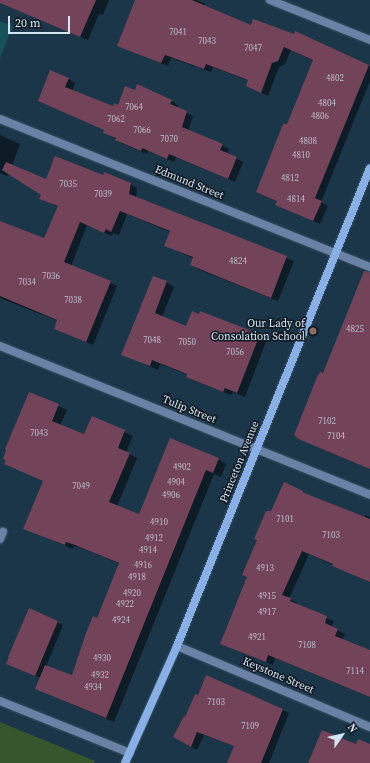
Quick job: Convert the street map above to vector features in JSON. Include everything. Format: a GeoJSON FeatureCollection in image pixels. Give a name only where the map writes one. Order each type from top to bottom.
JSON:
{"type":"FeatureCollection","features":[{"type":"Feature","properties":{"kind":"main road","name":"Princeton Avenue"},"geometry":{"type":"LineString","coordinates":[[125,763],[177,646],[370,168]]}},
{"type":"Feature","properties":{"kind":"street"},"geometry":{"type":"LineString","coordinates":[[270,0],[370,40]]}},
{"type":"Feature","properties":{"kind":"street","name":"Edmund Street"},"geometry":{"type":"LineString","coordinates":[[0,119],[335,255],[370,267]]}},
{"type":"Feature","properties":{"kind":"street","name":"Tulip Street"},"geometry":{"type":"LineString","coordinates":[[0,346],[257,448],[370,496]]}},
{"type":"Feature","properties":{"kind":"street","name":"Keystone Street"},"geometry":{"type":"LineString","coordinates":[[177,646],[370,726]]}},
{"type":"Feature","properties":{"kind":"street"},"geometry":{"type":"LineString","coordinates":[[0,701],[130,753]]}},
{"type":"Feature","properties":{"kind":"shaded area"},"geometry":{"type":"Polygon","coordinates":[[[0,21],[13,26],[0,58],[0,21]]]}},
{"type":"Feature","properties":{"kind":"shaded area"},"geometry":{"type":"Polygon","coordinates":[[[0,722],[95,761],[94,763],[0,763],[0,722]]]}},
{"type":"Feature","properties":{"kind":"building"},"geometry":{"type":"Polygon","coordinates":[[[0,0],[96,0],[80,37],[0,3],[0,0]]]}},
{"type":"Feature","properties":{"kind":"building"},"geometry":{"type":"Polygon","coordinates":[[[135,0],[192,0],[251,25],[253,19],[294,34],[295,31],[369,65],[315,198],[322,201],[313,221],[275,205],[277,201],[256,192],[283,124],[287,124],[313,60],[284,47],[278,61],[272,63],[261,93],[246,86],[248,80],[206,64],[204,69],[165,55],[161,63],[117,46],[135,0]]]}},
{"type":"Feature","properties":{"kind":"building"},"geometry":{"type":"Polygon","coordinates":[[[50,70],[69,78],[65,87],[113,106],[114,103],[118,105],[125,86],[135,90],[137,84],[172,100],[170,104],[187,111],[182,127],[223,144],[220,150],[237,157],[228,179],[169,154],[167,159],[142,148],[141,151],[115,140],[116,138],[103,133],[104,130],[38,101],[50,70]]]}},
{"type":"Feature","properties":{"kind":"building"},"geometry":{"type":"Polygon","coordinates":[[[55,156],[103,175],[104,172],[131,183],[129,194],[287,256],[271,298],[190,265],[193,257],[164,246],[170,231],[120,211],[111,232],[106,229],[104,233],[80,222],[64,262],[111,281],[86,342],[54,329],[57,320],[0,296],[0,221],[44,238],[58,206],[39,199],[41,195],[2,170],[6,162],[46,179],[55,156]]]}},
{"type":"Feature","properties":{"kind":"building"},"geometry":{"type":"Polygon","coordinates":[[[364,271],[370,272],[370,469],[296,438],[297,437],[294,435],[317,377],[320,372],[323,373],[364,271]]]}},
{"type":"Feature","properties":{"kind":"building"},"geometry":{"type":"Polygon","coordinates":[[[153,276],[167,281],[155,313],[186,326],[192,311],[199,314],[200,311],[260,334],[237,393],[225,388],[223,392],[186,377],[187,374],[152,360],[150,366],[121,355],[153,276]]]}},
{"type":"Feature","properties":{"kind":"building"},"geometry":{"type":"Polygon","coordinates":[[[29,392],[59,404],[52,421],[84,434],[92,416],[125,430],[118,448],[130,453],[109,502],[139,514],[170,438],[219,458],[213,473],[206,470],[106,718],[35,689],[45,665],[72,675],[93,616],[97,618],[119,563],[75,545],[66,542],[65,545],[23,529],[43,481],[4,464],[6,460],[3,459],[5,449],[29,392]]]}},
{"type":"Feature","properties":{"kind":"building"},"geometry":{"type":"Polygon","coordinates":[[[284,482],[303,491],[302,492],[370,519],[370,582],[332,566],[333,564],[302,551],[282,595],[291,598],[290,601],[327,616],[325,623],[338,629],[335,636],[370,650],[370,697],[268,655],[266,662],[220,644],[247,577],[242,575],[257,540],[254,539],[266,511],[271,511],[284,482]]]}},
{"type":"Feature","properties":{"kind":"building"},"geometry":{"type":"Polygon","coordinates":[[[29,608],[58,621],[35,676],[6,664],[29,608]]]}},
{"type":"Feature","properties":{"kind":"building"},"geometry":{"type":"Polygon","coordinates":[[[206,675],[283,709],[261,763],[227,763],[234,746],[197,732],[191,747],[173,737],[184,716],[185,717],[195,694],[198,695],[206,675]]]}},
{"type":"Feature","properties":{"kind":"building"},"geometry":{"type":"Polygon","coordinates":[[[322,730],[356,744],[358,739],[370,744],[370,763],[308,763],[322,730]]]}},
{"type":"Feature","properties":{"kind":"place","name":"Our Lady of Consolation School"},"geometry":{"type":"Point","coordinates":[313,331]}}]}
